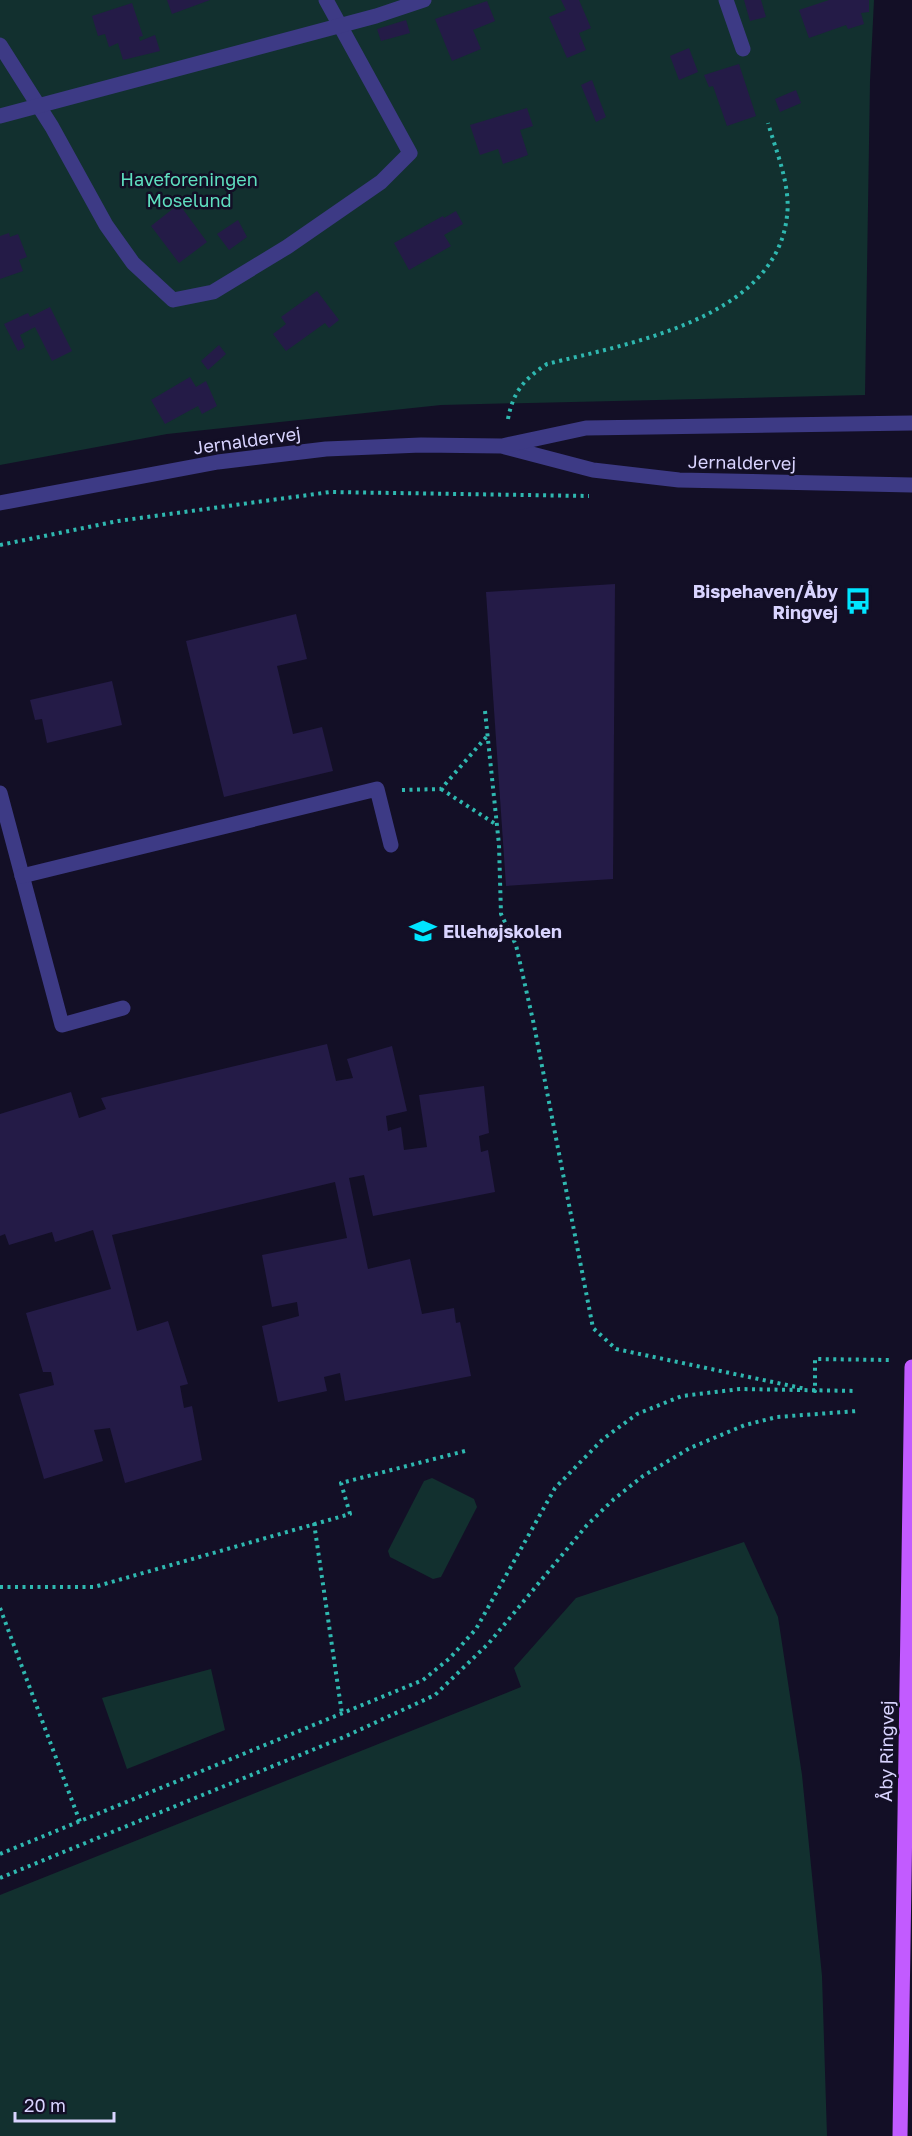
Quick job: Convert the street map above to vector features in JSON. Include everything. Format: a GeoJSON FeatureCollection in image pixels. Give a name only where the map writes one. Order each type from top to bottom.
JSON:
{"type":"FeatureCollection","features":[{"type":"Feature","properties":{"kind":"main road","name":"Åby Ringvej"},"geometry":{"type":"LineString","coordinates":[[900,2136],[912,1367]]}},
{"type":"Feature","properties":{"kind":"street"},"geometry":{"type":"LineString","coordinates":[[0,45],[35,105],[52,127],[106,225],[133,263],[173,300],[213,292],[287,247],[371,188],[410,153],[326,0]]}},
{"type":"Feature","properties":{"kind":"street"},"geometry":{"type":"LineString","coordinates":[[0,116],[424,0]]}},
{"type":"Feature","properties":{"kind":"street"},"geometry":{"type":"LineString","coordinates":[[726,0],[743,49]]}},
{"type":"Feature","properties":{"kind":"street","name":"Jernaldervej"},"geometry":{"type":"LineString","coordinates":[[0,503],[218,462],[326,449],[421,445],[502,446],[586,428],[912,423]]}},
{"type":"Feature","properties":{"kind":"street","name":"Jernaldervej"},"geometry":{"type":"LineString","coordinates":[[502,446],[593,470],[679,480],[912,485]]}},
{"type":"Feature","properties":{"kind":"street"},"geometry":{"type":"LineString","coordinates":[[22,876],[377,789],[391,845]]}},
{"type":"Feature","properties":{"kind":"street"},"geometry":{"type":"LineString","coordinates":[[0,793],[62,1025],[123,1008]]}},
{"type":"Feature","properties":{"kind":"path"},"geometry":{"type":"LineString","coordinates":[[502,446],[512,397],[528,376],[547,364],[640,341],[676,329],[720,307],[754,282],[780,246],[788,214],[782,169],[768,123]]}},
{"type":"Feature","properties":{"kind":"path"},"geometry":{"type":"LineString","coordinates":[[0,545],[118,521],[330,492],[595,496]]}},
{"type":"Feature","properties":{"kind":"path"},"geometry":{"type":"LineString","coordinates":[[485,711],[497,825],[501,914],[516,945],[534,1025],[593,1328],[616,1349],[815,1391]]}},
{"type":"Feature","properties":{"kind":"path"},"geometry":{"type":"LineString","coordinates":[[441,789],[488,735]]}},
{"type":"Feature","properties":{"kind":"path"},"geometry":{"type":"LineString","coordinates":[[377,789],[441,789],[497,825]]}},
{"type":"Feature","properties":{"kind":"path"},"geometry":{"type":"LineString","coordinates":[[815,1391],[815,1359],[865,1360]]}},
{"type":"Feature","properties":{"kind":"path"},"geometry":{"type":"LineString","coordinates":[[0,1854],[423,1680],[450,1658],[476,1629],[496,1599],[555,1488],[603,1438],[637,1414],[682,1396],[740,1389],[857,1391]]}},
{"type":"Feature","properties":{"kind":"path"},"geometry":{"type":"LineString","coordinates":[[0,1878],[344,1737],[435,1695],[489,1642],[587,1526],[614,1499],[643,1476],[690,1448],[745,1425],[777,1417],[856,1411]]}},
{"type":"Feature","properties":{"kind":"path"},"geometry":{"type":"LineString","coordinates":[[0,1587],[94,1587],[350,1514],[340,1483],[470,1450]]}},
{"type":"Feature","properties":{"kind":"path"},"geometry":{"type":"LineString","coordinates":[[314,1523],[342,1714]]}},
{"type":"Feature","properties":{"kind":"path"},"geometry":{"type":"LineString","coordinates":[[0,1608],[80,1822]]}},
{"type":"Feature","properties":{"kind":"green space","name":"Haveforeningen Moselund"},"geometry":{"type":"Polygon","coordinates":[[[0,0],[874,0],[870,81],[865,395],[441,405],[167,434],[0,465],[0,0]]]}},
{"type":"Feature","properties":{"kind":"green space"},"geometry":{"type":"Polygon","coordinates":[[[432,1478],[474,1499],[477,1507],[441,1577],[433,1579],[390,1557],[388,1551],[424,1481],[432,1478]]]}},
{"type":"Feature","properties":{"kind":"green space"},"geometry":{"type":"Polygon","coordinates":[[[744,1542],[778,1617],[802,1775],[822,1976],[827,2136],[0,2136],[0,1895],[521,1687],[514,1668],[576,1598],[744,1542]]]}},
{"type":"Feature","properties":{"kind":"green space"},"geometry":{"type":"Polygon","coordinates":[[[211,1669],[225,1730],[127,1769],[102,1698],[211,1669]]]}},
{"type":"Feature","properties":{"kind":"building"},"geometry":{"type":"Polygon","coordinates":[[[167,0],[210,0],[172,14],[167,0]]]}},
{"type":"Feature","properties":{"kind":"building"},"geometry":{"type":"Polygon","coordinates":[[[561,0],[579,0],[591,28],[579,33],[586,50],[567,58],[549,17],[566,10],[561,0]]]}},
{"type":"Feature","properties":{"kind":"building"},"geometry":{"type":"Polygon","coordinates":[[[744,0],[761,0],[766,17],[750,21],[744,0]]]}},
{"type":"Feature","properties":{"kind":"building"},"geometry":{"type":"Polygon","coordinates":[[[829,0],[869,0],[869,12],[861,13],[864,24],[848,29],[846,25],[809,38],[799,10],[829,0]]]}},
{"type":"Feature","properties":{"kind":"building"},"geometry":{"type":"Polygon","coordinates":[[[487,1],[495,21],[473,30],[481,49],[452,61],[435,19],[487,1]]]}},
{"type":"Feature","properties":{"kind":"building"},"geometry":{"type":"Polygon","coordinates":[[[132,3],[143,36],[139,37],[140,41],[155,35],[160,51],[123,60],[118,43],[109,47],[105,34],[98,36],[92,16],[132,3]]]}},
{"type":"Feature","properties":{"kind":"building"},"geometry":{"type":"Polygon","coordinates":[[[406,20],[410,33],[381,41],[377,29],[406,20]]]}},
{"type":"Feature","properties":{"kind":"building"},"geometry":{"type":"Polygon","coordinates":[[[689,48],[698,72],[679,80],[670,56],[689,48]]]}},
{"type":"Feature","properties":{"kind":"building"},"geometry":{"type":"Polygon","coordinates":[[[739,64],[756,116],[727,126],[713,86],[709,87],[704,75],[739,64]]]}},
{"type":"Feature","properties":{"kind":"building"},"geometry":{"type":"Polygon","coordinates":[[[592,80],[606,117],[596,122],[581,85],[592,80]]]}},
{"type":"Feature","properties":{"kind":"building"},"geometry":{"type":"Polygon","coordinates":[[[796,90],[801,103],[780,112],[775,99],[796,90]]]}},
{"type":"Feature","properties":{"kind":"building"},"geometry":{"type":"Polygon","coordinates":[[[527,108],[533,126],[520,130],[528,155],[503,164],[498,149],[480,155],[470,125],[527,108]]]}},
{"type":"Feature","properties":{"kind":"building"},"geometry":{"type":"Polygon","coordinates":[[[179,204],[207,242],[179,263],[151,226],[179,204]]]}},
{"type":"Feature","properties":{"kind":"building"},"geometry":{"type":"Polygon","coordinates":[[[456,211],[463,224],[444,235],[451,246],[409,270],[394,243],[456,211]]]}},
{"type":"Feature","properties":{"kind":"building"},"geometry":{"type":"Polygon","coordinates":[[[238,220],[247,237],[229,250],[217,234],[238,220]]]}},
{"type":"Feature","properties":{"kind":"building"},"geometry":{"type":"Polygon","coordinates":[[[9,233],[10,237],[18,234],[27,257],[19,260],[23,271],[0,279],[0,236],[9,233]]]}},
{"type":"Feature","properties":{"kind":"building"},"geometry":{"type":"Polygon","coordinates":[[[317,291],[339,320],[329,328],[325,323],[286,351],[273,334],[286,324],[281,317],[317,291]]]}},
{"type":"Feature","properties":{"kind":"building"},"geometry":{"type":"Polygon","coordinates":[[[50,307],[72,351],[52,361],[35,327],[20,335],[25,347],[18,351],[4,324],[28,313],[30,317],[50,307]]]}},
{"type":"Feature","properties":{"kind":"building"},"geometry":{"type":"Polygon","coordinates":[[[219,345],[226,354],[208,370],[201,361],[219,345]]]}},
{"type":"Feature","properties":{"kind":"building"},"geometry":{"type":"Polygon","coordinates":[[[190,377],[196,387],[206,381],[217,406],[202,414],[198,406],[165,424],[151,400],[190,377]]]}},
{"type":"Feature","properties":{"kind":"building"},"geometry":{"type":"Polygon","coordinates":[[[615,584],[613,879],[506,886],[486,592],[615,584]]]}},
{"type":"Feature","properties":{"kind":"building"},"geometry":{"type":"Polygon","coordinates":[[[296,614],[307,659],[277,666],[293,734],[322,727],[333,771],[224,797],[186,641],[296,614]]]}},
{"type":"Feature","properties":{"kind":"building"},"geometry":{"type":"Polygon","coordinates":[[[112,681],[122,725],[47,743],[42,719],[35,720],[30,700],[112,681]]]}},
{"type":"Feature","properties":{"kind":"building"},"geometry":{"type":"Polygon","coordinates":[[[327,1044],[336,1081],[353,1078],[347,1059],[392,1046],[407,1111],[386,1116],[388,1131],[401,1127],[404,1150],[427,1147],[419,1095],[484,1086],[489,1133],[479,1136],[481,1152],[488,1150],[495,1192],[373,1216],[364,1175],[349,1178],[368,1269],[410,1259],[422,1314],[454,1308],[456,1323],[460,1322],[471,1376],[345,1401],[340,1373],[324,1377],[327,1391],[278,1402],[262,1326],[299,1316],[297,1302],[272,1307],[262,1255],[347,1238],[335,1182],[112,1235],[137,1331],[168,1321],[188,1384],[180,1386],[184,1408],[192,1406],[202,1460],[125,1483],[110,1428],[94,1430],[103,1461],[44,1479],[19,1394],[54,1385],[51,1372],[43,1372],[26,1313],[111,1289],[93,1230],[55,1242],[52,1232],[9,1245],[5,1234],[0,1236],[0,1114],[71,1092],[79,1118],[106,1109],[101,1098],[327,1044]]]}},
{"type":"Feature","properties":{"kind":"place","name":"Bispehaven/Åby Ringvej"},"geometry":{"type":"Point","coordinates":[858,601]}},
{"type":"Feature","properties":{"kind":"place","name":"Ellehøjskolen"},"geometry":{"type":"Point","coordinates":[423,931]}}]}
